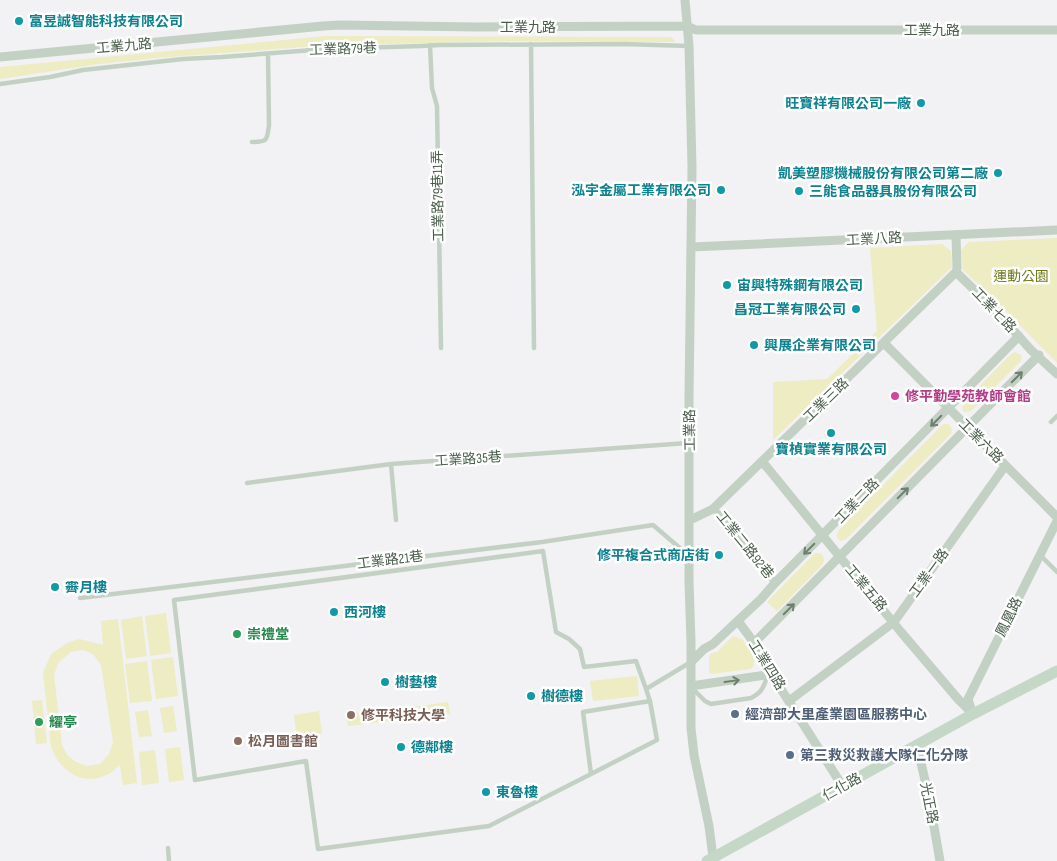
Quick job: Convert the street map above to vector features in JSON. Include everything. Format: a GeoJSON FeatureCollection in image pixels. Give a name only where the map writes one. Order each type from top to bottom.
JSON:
{"type":"FeatureCollection","features":[{"type":"Feature","properties":{"kind":"main road","name":"仁化路"},"geometry":{"type":"LineString","coordinates":[[710,860],[972,714],[1057,671]]}},
{"type":"Feature","properties":{"kind":"street","name":"工業路"},"geometry":{"type":"LineString","coordinates":[[685,0],[689,46],[692,167],[689,555],[690,728],[708,826],[710,860]]}},
{"type":"Feature","properties":{"kind":"street","name":"工業九路"},"geometry":{"type":"LineString","coordinates":[[0,57],[322,26],[687,26],[696,30],[1057,30]]}},
{"type":"Feature","properties":{"kind":"street","name":"工業八路"},"geometry":{"type":"LineString","coordinates":[[692,247],[1057,230]]}},
{"type":"Feature","properties":{"kind":"street"},"geometry":{"type":"LineString","coordinates":[[956,235],[956,272]]}},
{"type":"Feature","properties":{"kind":"street","name":"工業七路"},"geometry":{"type":"LineString","coordinates":[[956,272],[1057,374]]}},
{"type":"Feature","properties":{"kind":"street","name":"工業三路"},"geometry":{"type":"LineString","coordinates":[[690,520],[714,508],[956,272]]}},
{"type":"Feature","properties":{"kind":"street","name":"工業二路"},"geometry":{"type":"LineString","coordinates":[[691,662],[761,599],[1019,336]]}},
{"type":"Feature","properties":{"kind":"street","name":"工業六路"},"geometry":{"type":"LineString","coordinates":[[884,343],[1057,517]]}},
{"type":"Feature","properties":{"kind":"street","name":"工業二路"},"geometry":{"type":"LineString","coordinates":[[754,643],[1039,355]]}},
{"type":"Feature","properties":{"kind":"street","name":"工業五路"},"geometry":{"type":"LineString","coordinates":[[761,462],[972,714]]}},
{"type":"Feature","properties":{"kind":"street","name":"工業一路"},"geometry":{"type":"LineString","coordinates":[[790,701],[894,622],[1006,466]]}},
{"type":"Feature","properties":{"kind":"street","name":"工業二路92巷"},"geometry":{"type":"LineString","coordinates":[[714,508],[775,583]]}},
{"type":"Feature","properties":{"kind":"street","name":"鳳凰路"},"geometry":{"type":"LineString","coordinates":[[972,714],[968,699],[1057,521]]}},
{"type":"Feature","properties":{"kind":"street","name":"工業四路"},"geometry":{"type":"LineString","coordinates":[[738,621],[758,648],[770,675],[790,701],[843,787]]}},
{"type":"Feature","properties":{"kind":"street"},"geometry":{"type":"LineString","coordinates":[[690,686],[770,675]]}},
{"type":"Feature","properties":{"kind":"street","name":"光正路"},"geometry":{"type":"LineString","coordinates":[[917,745],[940,861]]}},
{"type":"Feature","properties":{"kind":"lane","name":"工業路79巷"},"geometry":{"type":"LineString","coordinates":[[0,84],[50,78],[84,70],[183,59],[326,49],[531,44],[689,46]]}},
{"type":"Feature","properties":{"kind":"lane"},"geometry":{"type":"LineString","coordinates":[[531,44],[534,348]]}},
{"type":"Feature","properties":{"kind":"lane","name":"工業路79巷11弄"},"geometry":{"type":"LineString","coordinates":[[430,45],[432,88],[437,106],[441,348]]}},
{"type":"Feature","properties":{"kind":"lane"},"geometry":{"type":"LineString","coordinates":[[252,142],[263,142],[268,136],[268,54]]}},
{"type":"Feature","properties":{"kind":"lane"},"geometry":{"type":"LineString","coordinates":[[1050,422],[1057,416]]}},
{"type":"Feature","properties":{"kind":"lane","name":"工業路35巷"},"geometry":{"type":"LineString","coordinates":[[247,484],[391,464],[690,443]]}},
{"type":"Feature","properties":{"kind":"lane"},"geometry":{"type":"LineString","coordinates":[[391,464],[396,520]]}},
{"type":"Feature","properties":{"kind":"lane","name":"工業路21巷"},"geometry":{"type":"LineString","coordinates":[[80,598],[542,542],[654,525],[689,555]]}},
{"type":"Feature","properties":{"kind":"lane"},"geometry":{"type":"LineString","coordinates":[[542,542],[556,632],[569,639],[580,649],[584,667],[636,661],[650,701],[657,740],[489,826],[318,849],[306,761],[195,780],[174,600],[543,551]]}},
{"type":"Feature","properties":{"kind":"lane"},"geometry":{"type":"LineString","coordinates":[[1040,555],[1057,572]]}},
{"type":"Feature","properties":{"kind":"lane"},"geometry":{"type":"LineString","coordinates":[[646,689],[691,662]]}},
{"type":"Feature","properties":{"kind":"lane"},"geometry":{"type":"LineString","coordinates":[[690,686],[705,701],[711,704],[751,698],[762,691],[770,675]]}},
{"type":"Feature","properties":{"kind":"lane"},"geometry":{"type":"LineString","coordinates":[[590,774],[583,712],[650,701]]}},
{"type":"Feature","properties":{"kind":"lane"},"geometry":{"type":"LineString","coordinates":[[168,848],[169,861]]}},
{"type":"Feature","properties":{"kind":"green space"},"geometry":{"type":"Polygon","coordinates":[[[326,36],[671,37],[676,42],[503,41],[315,46],[99,64],[0,79],[0,67],[326,36]]]}},
{"type":"Feature","properties":{"kind":"green space","name":"運動公園"},"geometry":{"type":"Polygon","coordinates":[[[1057,238],[1057,363],[963,270],[961,250],[969,242],[1057,238]]]}},
{"type":"Feature","properties":{"kind":"green space"},"geometry":{"type":"Polygon","coordinates":[[[942,244],[951,251],[952,267],[773,440],[773,382],[827,379],[877,331],[870,248],[942,244]]]}},
{"type":"Feature","properties":{"kind":"green space"},"geometry":{"type":"Polygon","coordinates":[[[1015,352],[1020,354],[1021,361],[972,410],[964,412],[962,406],[966,400],[1015,352]]]}},
{"type":"Feature","properties":{"kind":"green space"},"geometry":{"type":"Polygon","coordinates":[[[944,424],[950,426],[952,429],[951,434],[846,539],[841,541],[837,538],[839,530],[944,424]]]}},
{"type":"Feature","properties":{"kind":"green space"},"geometry":{"type":"Polygon","coordinates":[[[815,553],[820,553],[823,556],[823,564],[777,611],[767,602],[815,553]]]}},
{"type":"Feature","properties":{"kind":"green space"},"geometry":{"type":"Polygon","coordinates":[[[166,613],[171,653],[150,656],[145,616],[166,613]]]}},
{"type":"Feature","properties":{"kind":"green space"},"geometry":{"type":"Polygon","coordinates":[[[142,616],[147,656],[126,659],[121,620],[142,616]]]}},
{"type":"Feature","properties":{"kind":"green space"},"geometry":{"type":"Polygon","coordinates":[[[118,619],[137,783],[123,785],[120,765],[110,773],[95,779],[79,777],[72,774],[59,762],[51,747],[43,673],[51,654],[67,643],[79,639],[103,645],[101,621],[118,619]],[[83,650],[71,652],[59,662],[54,674],[62,745],[67,755],[76,762],[86,766],[100,764],[109,754],[113,742],[101,665],[93,654],[83,650]]]}},
{"type":"Feature","properties":{"kind":"green space"},"geometry":{"type":"Polygon","coordinates":[[[733,636],[742,639],[749,649],[754,660],[753,667],[711,674],[709,672],[709,656],[717,652],[733,636]]]}},
{"type":"Feature","properties":{"kind":"green space"},"geometry":{"type":"Polygon","coordinates":[[[173,657],[178,696],[156,699],[151,660],[173,657]]]}},
{"type":"Feature","properties":{"kind":"green space"},"geometry":{"type":"Polygon","coordinates":[[[147,661],[152,701],[130,703],[125,664],[147,661]]]}},
{"type":"Feature","properties":{"kind":"green space"},"geometry":{"type":"Polygon","coordinates":[[[637,676],[639,696],[593,701],[590,681],[637,676]]]}},
{"type":"Feature","properties":{"kind":"green space","name":"耀亭"},"geometry":{"type":"Polygon","coordinates":[[[42,700],[47,743],[36,744],[32,701],[42,700]]]}},
{"type":"Feature","properties":{"kind":"green space"},"geometry":{"type":"Polygon","coordinates":[[[448,702],[450,714],[409,720],[407,708],[448,702]]]}},
{"type":"Feature","properties":{"kind":"green space"},"geometry":{"type":"Polygon","coordinates":[[[173,706],[177,731],[164,733],[160,708],[173,706]]]}},
{"type":"Feature","properties":{"kind":"green space"},"geometry":{"type":"Polygon","coordinates":[[[388,709],[390,721],[348,726],[347,714],[388,709]]]}},
{"type":"Feature","properties":{"kind":"green space"},"geometry":{"type":"Polygon","coordinates":[[[148,710],[152,736],[139,737],[135,712],[148,710]]]}},
{"type":"Feature","properties":{"kind":"green space"},"geometry":{"type":"Polygon","coordinates":[[[319,711],[322,734],[297,738],[294,715],[319,711]]]}},
{"type":"Feature","properties":{"kind":"green space"},"geometry":{"type":"Polygon","coordinates":[[[180,747],[184,780],[169,782],[165,749],[180,747]]]}},
{"type":"Feature","properties":{"kind":"green space"},"geometry":{"type":"Polygon","coordinates":[[[155,750],[159,783],[142,785],[139,752],[155,750]]]}},
{"type":"Feature","properties":{"kind":"place","name":"富昱誠智能科技有限公司"},"geometry":{"type":"Point","coordinates":[19,21]}},
{"type":"Feature","properties":{"kind":"place","name":"旺寶祥有限公司一廠"},"geometry":{"type":"Point","coordinates":[921,103]}},
{"type":"Feature","properties":{"kind":"place","name":"凱美塑膠機械股份有限公司第二廠"},"geometry":{"type":"Point","coordinates":[998,173]}},
{"type":"Feature","properties":{"kind":"place","name":"泓宇金屬工業有限公司"},"geometry":{"type":"Point","coordinates":[721,190]}},
{"type":"Feature","properties":{"kind":"place","name":"三能食品器具股份有限公司"},"geometry":{"type":"Point","coordinates":[799,191]}},
{"type":"Feature","properties":{"kind":"place","name":"宙興特殊鋼有限公司"},"geometry":{"type":"Point","coordinates":[727,285]}},
{"type":"Feature","properties":{"kind":"place","name":"昌冠工業有限公司"},"geometry":{"type":"Point","coordinates":[856,309]}},
{"type":"Feature","properties":{"kind":"place","name":"興展企業有限公司"},"geometry":{"type":"Point","coordinates":[754,345]}},
{"type":"Feature","properties":{"kind":"place","name":"修平勤學苑教師會館"},"geometry":{"type":"Point","coordinates":[895,396]}},
{"type":"Feature","properties":{"kind":"place","name":"寶楨實業有限公司"},"geometry":{"type":"Point","coordinates":[831,433]}},
{"type":"Feature","properties":{"kind":"place","name":"修平複合式商店街"},"geometry":{"type":"Point","coordinates":[719,555]}},
{"type":"Feature","properties":{"kind":"place","name":"霽月樓"},"geometry":{"type":"Point","coordinates":[55,587]}},
{"type":"Feature","properties":{"kind":"place","name":"西河樓"},"geometry":{"type":"Point","coordinates":[334,612]}},
{"type":"Feature","properties":{"kind":"place","name":"崇禮堂"},"geometry":{"type":"Point","coordinates":[237,634]}},
{"type":"Feature","properties":{"kind":"place","name":"樹藝樓"},"geometry":{"type":"Point","coordinates":[385,682]}},
{"type":"Feature","properties":{"kind":"place","name":"樹德樓"},"geometry":{"type":"Point","coordinates":[531,696]}},
{"type":"Feature","properties":{"kind":"place","name":"經濟部大里產業園區服務中心"},"geometry":{"type":"Point","coordinates":[735,714]}},
{"type":"Feature","properties":{"kind":"place","name":"修平科技大學"},"geometry":{"type":"Point","coordinates":[351,715]}},
{"type":"Feature","properties":{"kind":"place","name":"耀亭"},"geometry":{"type":"Point","coordinates":[39,722]}},
{"type":"Feature","properties":{"kind":"place","name":"松月圖書館"},"geometry":{"type":"Point","coordinates":[238,741]}},
{"type":"Feature","properties":{"kind":"place","name":"德鄰樓"},"geometry":{"type":"Point","coordinates":[401,747]}},
{"type":"Feature","properties":{"kind":"place","name":"第三救災救護大隊仁化分隊"},"geometry":{"type":"Point","coordinates":[790,755]}},
{"type":"Feature","properties":{"kind":"place","name":"東魯樓"},"geometry":{"type":"Point","coordinates":[486,792]}}]}
